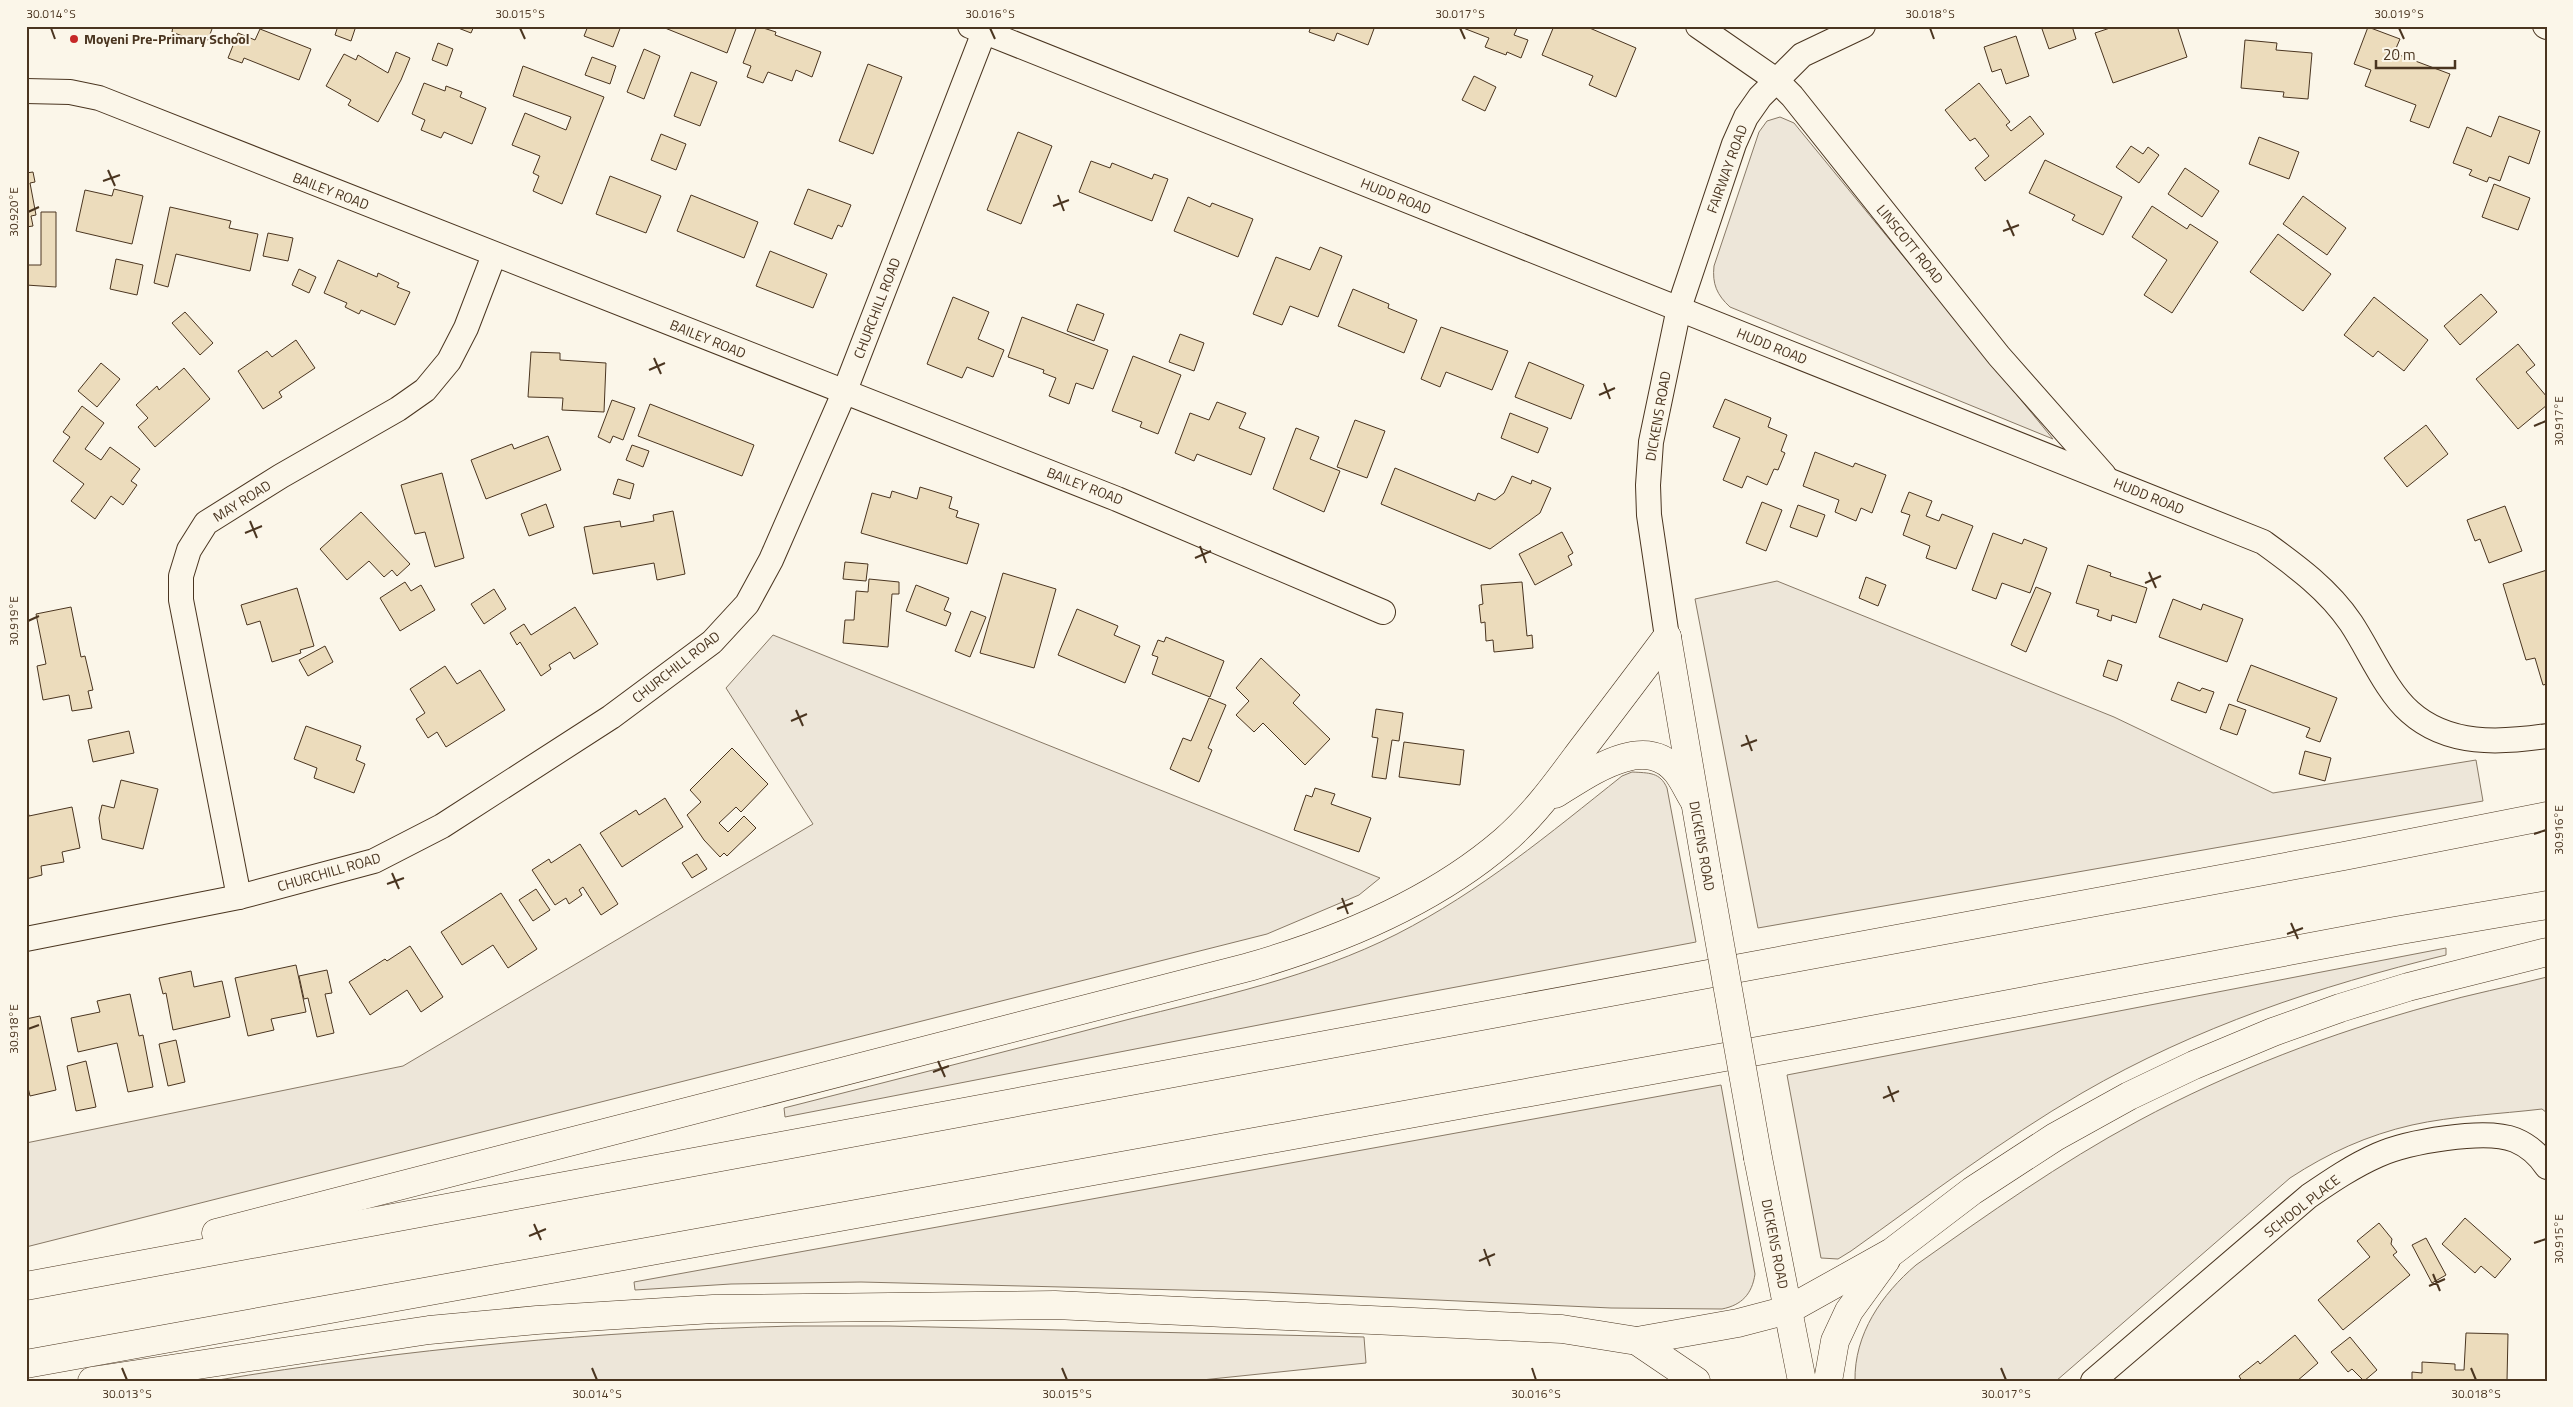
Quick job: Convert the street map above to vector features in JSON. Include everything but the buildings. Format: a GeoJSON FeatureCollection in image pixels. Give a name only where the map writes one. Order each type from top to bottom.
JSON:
{"type":"FeatureCollection","features":[{"type":"Feature","properties":{"kind":"main road"},"geometry":{"type":"LineString","coordinates":[[59,1280],[95,1263],[129,1252],[260,1222],[516,1155],[692,1112],[1302,952],[1382,919],[1459,875],[1505,841],[1543,802],[1667,637]]}},
{"type":"Feature","properties":{"kind":"main road","name":"DICKENS ROAD"},"geometry":{"type":"LineString","coordinates":[[1667,637],[1758,1158],[1802,1381]]}},
{"type":"Feature","properties":{"kind":"main road"},"geometry":{"type":"LineString","coordinates":[[1543,802],[1597,769],[1624,757],[1650,756],[1676,771],[1695,802]]}},
{"type":"Feature","properties":{"kind":"main road"},"geometry":{"type":"LineString","coordinates":[[26,1286],[1112,1083],[2344,856],[2547,816]]}},
{"type":"Feature","properties":{"kind":"main road"},"geometry":{"type":"LineString","coordinates":[[26,1364],[1802,1043],[2395,931],[2547,905]]}},
{"type":"Feature","properties":{"kind":"main road"},"geometry":{"type":"LineString","coordinates":[[92,1381],[429,1330],[537,1320],[713,1309],[1055,1305],[1562,1329],[1637,1341],[1738,1323],[1788,1310],[1892,1252],[1972,1191],[2055,1137],[2129,1096],[2194,1065],[2273,1032],[2340,1008],[2408,987],[2547,952]]}},
{"type":"Feature","properties":{"kind":"main road"},"geometry":{"type":"LineString","coordinates":[[1828,1381],[1836,1341],[1849,1311],[1892,1252]]}},
{"type":"Feature","properties":{"kind":"main road"},"geometry":{"type":"LineString","coordinates":[[1637,1341],[1696,1381]]}},
{"type":"Feature","properties":{"kind":"street","name":"LINSCOTT ROAD"},"geometry":{"type":"LineString","coordinates":[[1698,26],[1776,80],[1792,96],[1999,356],[2108,479]]}},
{"type":"Feature","properties":{"kind":"street","name":"FAIRWAY ROAD"},"geometry":{"type":"LineString","coordinates":[[1679,308],[1734,144],[1746,117],[1776,80],[1802,55],[1863,26]]}},
{"type":"Feature","properties":{"kind":"street","name":"HUDD ROAD"},"geometry":{"type":"LineString","coordinates":[[977,29],[2263,542],[2313,578],[2351,623],[2377,667],[2409,712],[2435,729],[2475,741],[2510,742],[2547,736]]}},
{"type":"Feature","properties":{"kind":"street","name":"CHURCHILL ROAD"},"geometry":{"type":"LineString","coordinates":[[26,939],[239,896],[374,862],[442,826],[611,717],[712,642],[747,604],[772,560],[844,393],[977,29]]}},
{"type":"Feature","properties":{"kind":"street","name":"BAILEY ROAD"},"geometry":{"type":"LineString","coordinates":[[26,92],[70,92],[99,98],[844,393],[1117,498],[1383,612]]}},
{"type":"Feature","properties":{"kind":"street","name":"MAY ROAD"},"geometry":{"type":"LineString","coordinates":[[239,896],[181,600],[182,576],[189,550],[206,523],[281,476],[398,409],[425,390],[449,361],[466,328],[494,255]]}},
{"type":"Feature","properties":{"kind":"street","name":"DICKENS ROAD"},"geometry":{"type":"LineString","coordinates":[[1667,637],[1649,515],[1648,485],[1651,442],[1679,308]]}},
{"type":"Feature","properties":{"kind":"street","name":"SCHOOL PLACE"},"geometry":{"type":"LineString","coordinates":[[2093,1381],[2309,1196],[2347,1171],[2380,1154],[2450,1138],[2489,1135],[2514,1140],[2540,1156],[2547,1166]]}},
{"type":"Feature","properties":{"kind":"shaded area"},"geometry":{"type":"Polygon","coordinates":[[[1780,117],[1794,123],[2053,439],[1730,307],[1725,303],[1716,289],[1714,266],[1759,132],[1767,121],[1780,117]]]}},
{"type":"Feature","properties":{"kind":"shaded area"},"geometry":{"type":"Polygon","coordinates":[[[1777,581],[2114,717],[2273,793],[2476,760],[2483,801],[1758,928],[1695,599],[1777,581]]]}},
{"type":"Feature","properties":{"kind":"shaded area"},"geometry":{"type":"Polygon","coordinates":[[[773,635],[1380,878],[1359,895],[1267,934],[26,1247],[26,1143],[403,1066],[813,824],[726,688],[773,635]]]}},
{"type":"Feature","properties":{"kind":"shaded area"},"geometry":{"type":"Polygon","coordinates":[[[1632,772],[1653,774],[1661,779],[1667,788],[1696,942],[785,1117],[784,1108],[1230,994],[1298,974],[1365,949],[1428,917],[1486,880],[1514,861],[1622,776],[1632,772]]]}},
{"type":"Feature","properties":{"kind":"shaded area"},"geometry":{"type":"Polygon","coordinates":[[[2446,948],[2446,955],[2352,980],[2259,1011],[2169,1048],[2125,1069],[2022,1130],[1851,1251],[1838,1259],[1821,1258],[1787,1075],[2446,948]]]}},
{"type":"Feature","properties":{"kind":"shaded area"},"geometry":{"type":"Polygon","coordinates":[[[2547,977],[2547,1113],[2542,1109],[2460,1117],[2412,1125],[2364,1140],[2319,1161],[2290,1178],[2056,1381],[1855,1381],[1859,1347],[1872,1316],[1881,1302],[1904,1276],[1916,1265],[1997,1208],[2109,1137],[2209,1086],[2319,1041],[2447,1001],[2547,977]]]}},
{"type":"Feature","properties":{"kind":"shaded area"},"geometry":{"type":"Polygon","coordinates":[[[1721,1085],[1755,1274],[1749,1293],[1745,1298],[1735,1305],[1722,1309],[1611,1308],[1262,1292],[861,1282],[731,1284],[635,1290],[634,1282],[1721,1085]]]}},
{"type":"Feature","properties":{"kind":"shaded area"},"geometry":{"type":"Polygon","coordinates":[[[794,1326],[889,1326],[1364,1337],[1366,1363],[1192,1381],[212,1381],[357,1360],[502,1343],[648,1332],[794,1326]]]}},
{"type":"Feature","properties":{"kind":"place","name":"Moyeni Pre-Primary School"},"geometry":{"type":"Point","coordinates":[74,39]}}]}
